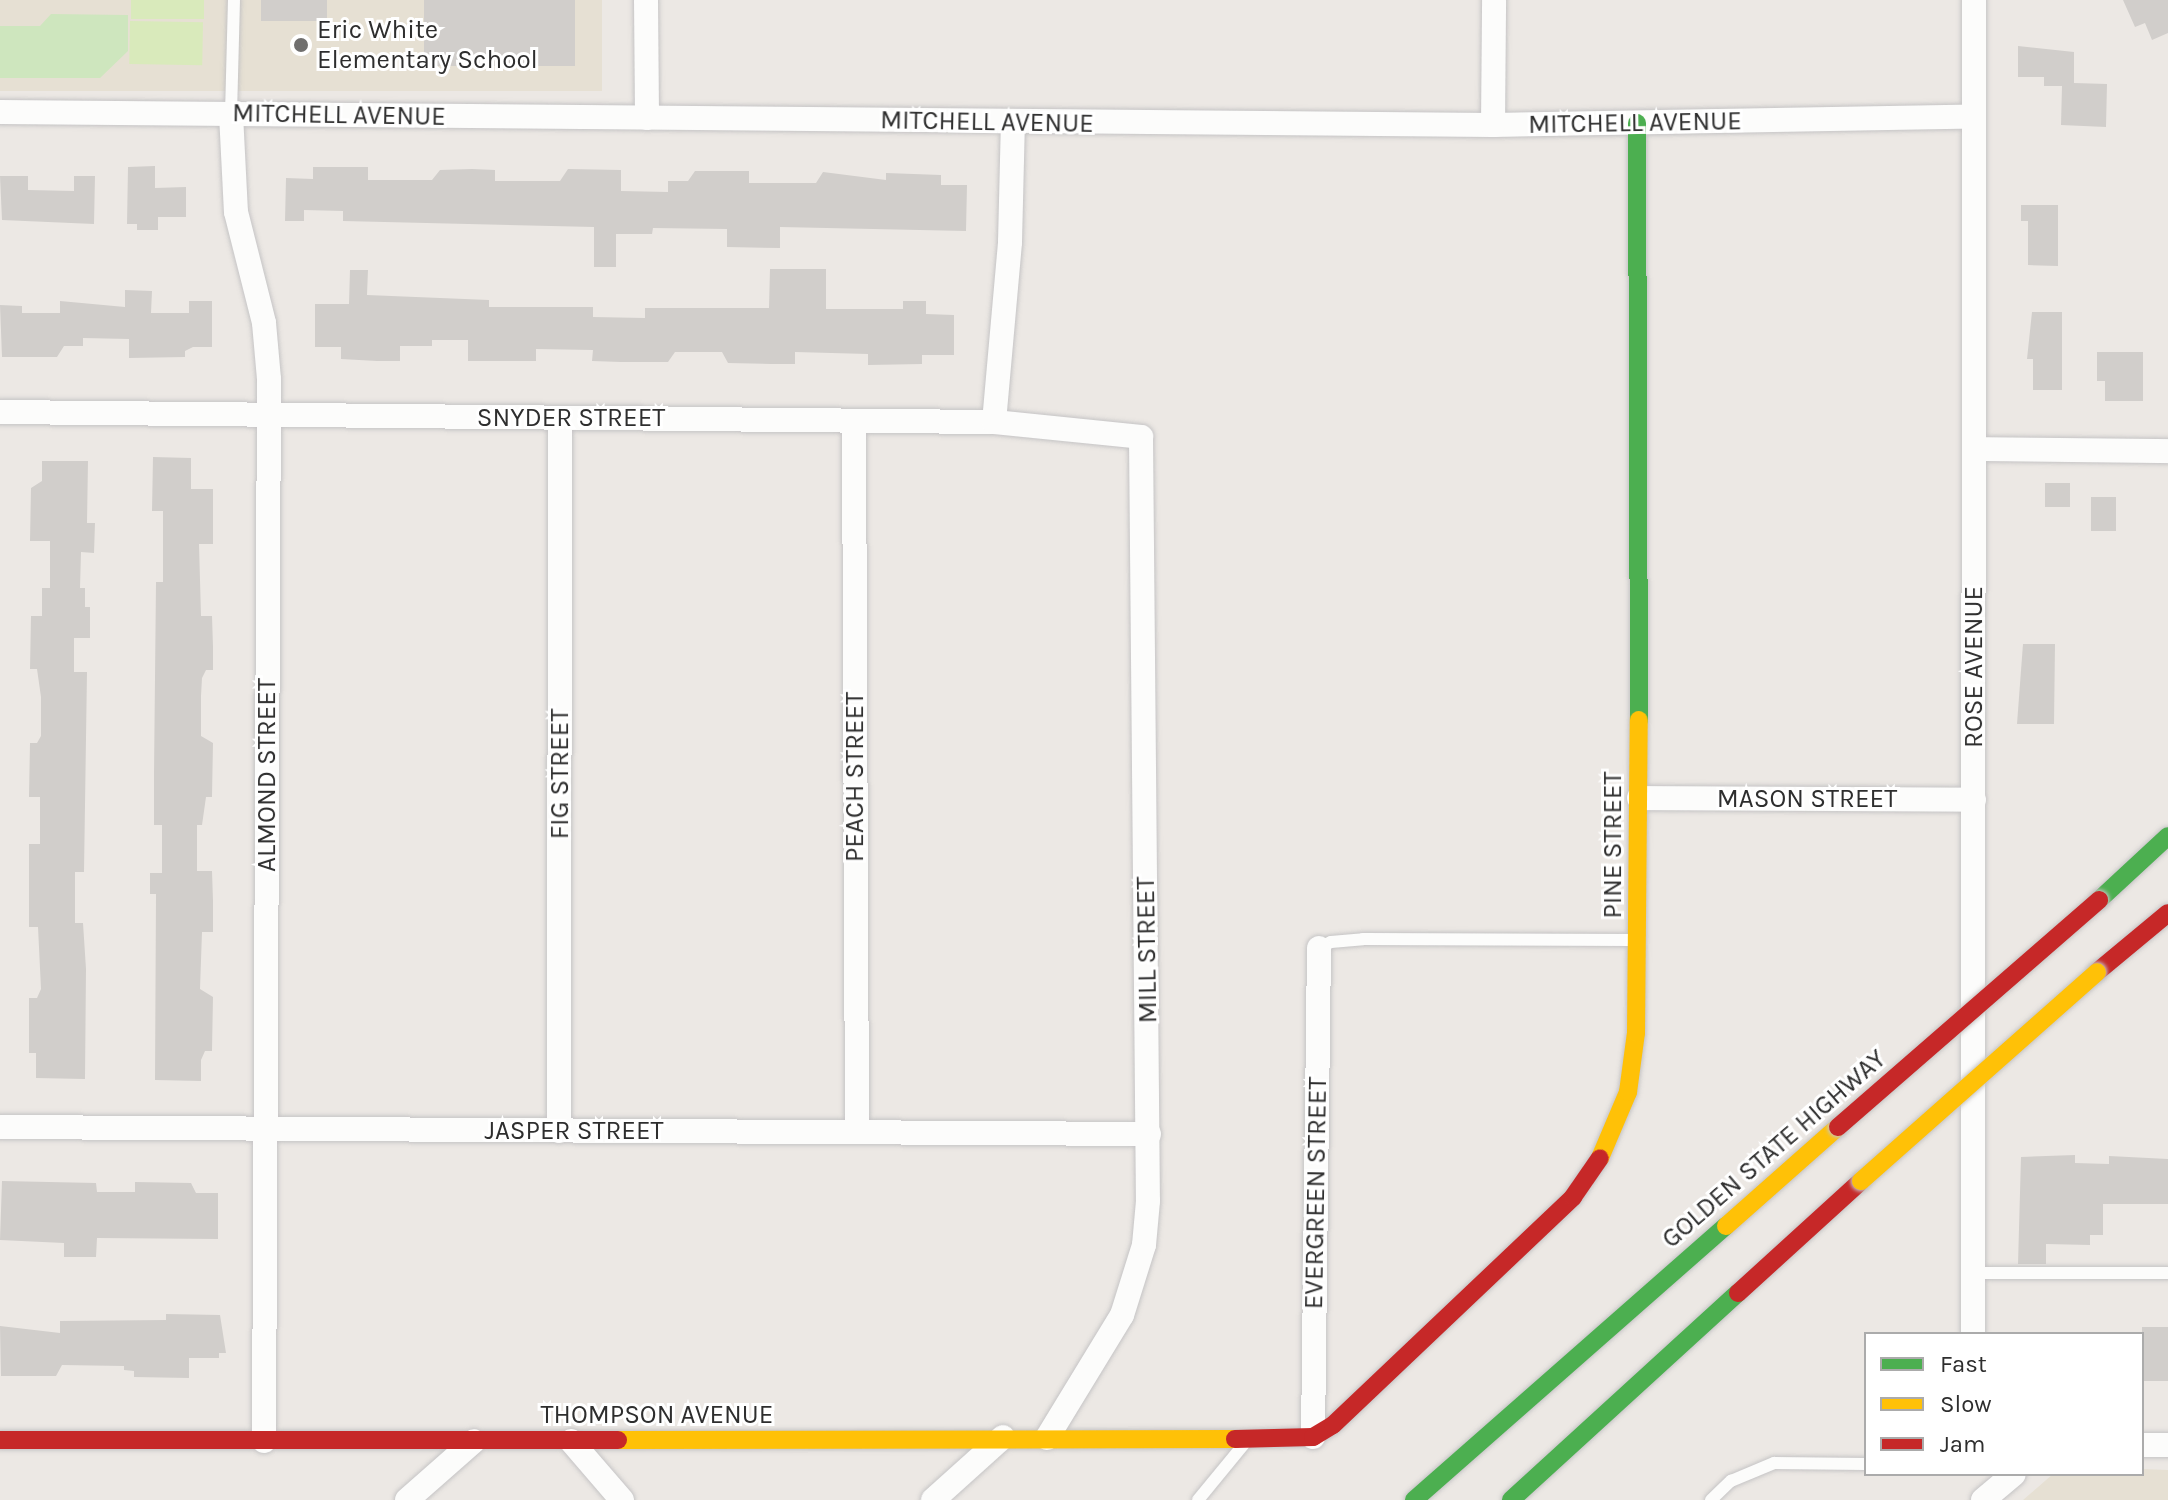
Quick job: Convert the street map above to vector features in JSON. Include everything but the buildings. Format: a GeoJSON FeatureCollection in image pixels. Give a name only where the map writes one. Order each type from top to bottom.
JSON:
{"type":"FeatureCollection","features":[{"type":"Feature","properties":{"kind":"main road","name":"PINE STREET"},"geometry":{"type":"LineString","coordinates":[[1313,1437],[1344,1415],[1591,1174],[1628,1092],[1636,1033],[1638,940],[1637,123]]}},
{"type":"Feature","properties":{"kind":"main road","name":"GOLDEN STATE HIGHWAY"},"geometry":{"type":"LineString","coordinates":[[1414,1500],[2099,900],[2168,836]]}},
{"type":"Feature","properties":{"kind":"main road"},"geometry":{"type":"LineString","coordinates":[[1511,1500],[1861,1181],[2168,913]]}},
{"type":"Feature","properties":{"kind":"main road","name":"THOMPSON AVENUE"},"geometry":{"type":"LineString","coordinates":[[0,1440],[1313,1437]]}},
{"type":"Feature","properties":{"kind":"street"},"geometry":{"type":"LineString","coordinates":[[646,0],[647,118]]}},
{"type":"Feature","properties":{"kind":"street"},"geometry":{"type":"LineString","coordinates":[[1493,125],[1494,0]]}},
{"type":"Feature","properties":{"kind":"street","name":"ROSE AVENUE"},"geometry":{"type":"LineString","coordinates":[[1973,1332],[1974,0]]}},
{"type":"Feature","properties":{"kind":"street","name":"MITCHELL AVENUE"},"geometry":{"type":"LineString","coordinates":[[0,112],[1493,125],[1974,117]]}},
{"type":"Feature","properties":{"kind":"street","name":"ALMOND STREET"},"geometry":{"type":"LineString","coordinates":[[231,114],[232,177],[264,323],[269,416],[264,1441]]}},
{"type":"Feature","properties":{"kind":"street"},"geometry":{"type":"LineString","coordinates":[[994,422],[1010,242],[1013,122]]}},
{"type":"Feature","properties":{"kind":"street","name":"SNYDER STREET"},"geometry":{"type":"LineString","coordinates":[[0,412],[994,422],[1141,437]]}},
{"type":"Feature","properties":{"kind":"street","name":"FIG STREET"},"geometry":{"type":"LineString","coordinates":[[559,1131],[560,418]]}},
{"type":"Feature","properties":{"kind":"street","name":"PEACH STREET"},"geometry":{"type":"LineString","coordinates":[[854,421],[857,1132]]}},
{"type":"Feature","properties":{"kind":"street","name":"MILL STREET"},"geometry":{"type":"LineString","coordinates":[[1047,1438],[1100,1355],[1135,1282],[1148,1201],[1141,437]]}},
{"type":"Feature","properties":{"kind":"street"},"geometry":{"type":"LineString","coordinates":[[1975,449],[2168,451]]}},
{"type":"Feature","properties":{"kind":"street","name":"MASON STREET"},"geometry":{"type":"LineString","coordinates":[[1639,798],[1974,800]]}},
{"type":"Feature","properties":{"kind":"street","name":"EVERGREEN STREET"},"geometry":{"type":"LineString","coordinates":[[1313,1437],[1319,948]]}},
{"type":"Feature","properties":{"kind":"street","name":"JASPER STREET"},"geometry":{"type":"LineString","coordinates":[[0,1127],[1149,1134]]}},
{"type":"Feature","properties":{"kind":"street"},"geometry":{"type":"LineString","coordinates":[[933,1500],[1003,1437]]}},
{"type":"Feature","properties":{"kind":"street"},"geometry":{"type":"LineString","coordinates":[[407,1500],[474,1441]]}},
{"type":"Feature","properties":{"kind":"street"},"geometry":{"type":"LineString","coordinates":[[571,1441],[622,1500]]}},
{"type":"Feature","properties":{"kind":"street"},"geometry":{"type":"LineString","coordinates":[[2144,1445],[2168,1445]]}},
{"type":"Feature","properties":{"kind":"street"},"geometry":{"type":"LineString","coordinates":[[1988,1488],[2010,1476]]}},
{"type":"Feature","properties":{"kind":"lane"},"geometry":{"type":"LineString","coordinates":[[231,114],[234,0]]}},
{"type":"Feature","properties":{"kind":"lane"},"geometry":{"type":"LineString","coordinates":[[1319,948],[1331,942],[1363,939],[1638,940]]}},
{"type":"Feature","properties":{"kind":"lane"},"geometry":{"type":"LineString","coordinates":[[1973,1273],[2168,1273]]}},
{"type":"Feature","properties":{"kind":"lane"},"geometry":{"type":"LineString","coordinates":[[1198,1500],[1248,1439]]}},
{"type":"Feature","properties":{"kind":"lane"},"geometry":{"type":"LineString","coordinates":[[1711,1500],[1731,1481],[1774,1463],[1864,1464]]}},
{"type":"Feature","properties":{"kind":"shaded area","name":"Eric White Elementary School"},"geometry":{"type":"Polygon","coordinates":[[[0,0],[602,0],[602,91],[0,91],[0,0]]]}},
{"type":"Feature","properties":{"kind":"shaded area"},"geometry":{"type":"Polygon","coordinates":[[[2144,1469],[2168,1470],[2168,1500],[2023,1500],[2051,1476],[2144,1476],[2144,1469]]]}},
{"type":"Feature","properties":{"kind":"green space"},"geometry":{"type":"Polygon","coordinates":[[[131,0],[204,0],[204,19],[131,19],[131,0]]]}},
{"type":"Feature","properties":{"kind":"green space"},"geometry":{"type":"Polygon","coordinates":[[[51,14],[128,15],[128,51],[100,78],[0,78],[0,26],[40,26],[51,14]]]}},
{"type":"Feature","properties":{"kind":"green space"},"geometry":{"type":"Polygon","coordinates":[[[130,21],[203,22],[202,65],[129,64],[130,21]]]}},
{"type":"Feature","properties":{"kind":"traffic: fast"},"geometry":{"type":"LineString","coordinates":[[1637,123],[1639,720]]}},
{"type":"Feature","properties":{"kind":"traffic: fast"},"geometry":{"type":"LineString","coordinates":[[2099,900],[2168,836]]}},
{"type":"Feature","properties":{"kind":"traffic: fast"},"geometry":{"type":"LineString","coordinates":[[1414,1500],[1726,1226]]}},
{"type":"Feature","properties":{"kind":"traffic: fast"},"geometry":{"type":"LineString","coordinates":[[1511,1500],[1738,1293]]}},
{"type":"Feature","properties":{"kind":"traffic: slow"},"geometry":{"type":"LineString","coordinates":[[1600,1158],[1628,1092],[1636,1033],[1639,720]]}},
{"type":"Feature","properties":{"kind":"traffic: slow"},"geometry":{"type":"LineString","coordinates":[[1861,1181],[2097,972]]}},
{"type":"Feature","properties":{"kind":"traffic: slow"},"geometry":{"type":"LineString","coordinates":[[1726,1226],[1838,1127]]}},
{"type":"Feature","properties":{"kind":"traffic: slow"},"geometry":{"type":"LineString","coordinates":[[618,1440],[1235,1439]]}},
{"type":"Feature","properties":{"kind":"traffic: jam"},"geometry":{"type":"LineString","coordinates":[[1838,1127],[2099,900]]}},
{"type":"Feature","properties":{"kind":"traffic: jam"},"geometry":{"type":"LineString","coordinates":[[2097,972],[2168,913]]}},
{"type":"Feature","properties":{"kind":"traffic: jam"},"geometry":{"type":"LineString","coordinates":[[1235,1439],[1313,1437],[1333,1425],[1573,1197],[1600,1158]]}},
{"type":"Feature","properties":{"kind":"traffic: jam"},"geometry":{"type":"LineString","coordinates":[[1738,1293],[1861,1181]]}},
{"type":"Feature","properties":{"kind":"traffic: jam"},"geometry":{"type":"LineString","coordinates":[[0,1440],[618,1440]]}},
{"type":"Feature","properties":{"kind":"place","name":"Eric White Elementary School"},"geometry":{"type":"Point","coordinates":[301,45]}}]}
